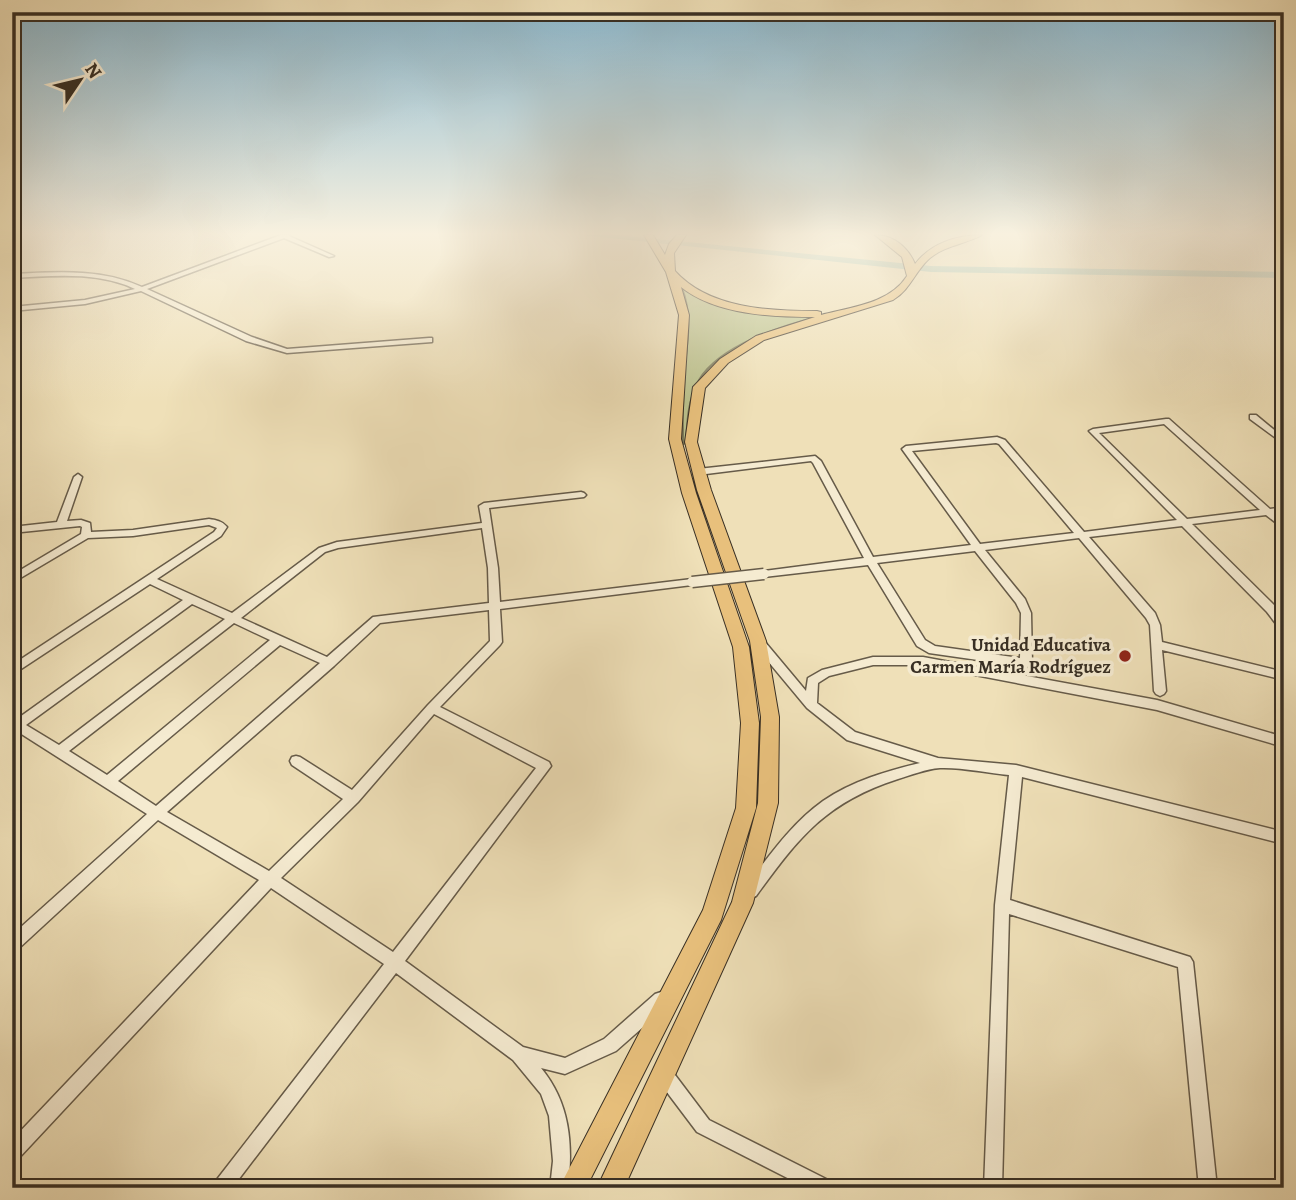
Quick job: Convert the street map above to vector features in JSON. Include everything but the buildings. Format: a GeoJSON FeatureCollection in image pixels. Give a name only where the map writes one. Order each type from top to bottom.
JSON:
{"type":"FeatureCollection","features":[{"type":"Feature","properties":{"kind":"highway"},"geometry":{"type":"LineString","coordinates":[[572,1188],[713,913],[746,808],[750,723],[741,647],[679,460],[675,439],[684,311],[677,291]]}},
{"type":"Feature","properties":{"kind":"highway"},"geometry":{"type":"LineString","coordinates":[[697,291],[736,306],[799,314],[860,308]]}},
{"type":"Feature","properties":{"kind":"highway"},"geometry":{"type":"LineString","coordinates":[[610,1188],[742,903],[768,803],[770,717],[758,641],[698,472],[691,442],[699,387],[707,376],[735,353],[770,334],[860,308],[899,291]]}},
{"type":"Feature","properties":{"kind":"street"},"geometry":{"type":"LineString","coordinates":[[12,309],[85,302],[133,291]]}},
{"type":"Feature","properties":{"kind":"street"},"geometry":{"type":"LineString","coordinates":[[146,291],[249,339],[287,351],[429,340]]}},
{"type":"Feature","properties":{"kind":"street"},"geometry":{"type":"LineString","coordinates":[[1252,417],[1284,442]]}},
{"type":"Feature","properties":{"kind":"street"},"geometry":{"type":"LineString","coordinates":[[1284,526],[1166,421],[1093,431],[1271,609],[1284,626]]}},
{"type":"Feature","properties":{"kind":"street"},"geometry":{"type":"LineString","coordinates":[[698,472],[812,458],[817,461],[870,560],[921,643],[933,650],[1026,663],[1026,613],[1021,602],[906,449],[997,440],[1002,442],[1151,616],[1155,625],[1160,691]]}},
{"type":"Feature","properties":{"kind":"street"},"geometry":{"type":"LineString","coordinates":[[61,525],[78,477]]}},
{"type":"Feature","properties":{"kind":"street"},"geometry":{"type":"LineString","coordinates":[[12,1153],[270,879],[353,799],[432,708],[496,642],[493,568],[484,506],[581,495]]}},
{"type":"Feature","properties":{"kind":"street"},"geometry":{"type":"LineString","coordinates":[[12,944],[377,620],[1284,510]]}},
{"type":"Feature","properties":{"kind":"street"},"geometry":{"type":"LineString","coordinates":[[12,580],[86,535],[132,533],[209,522],[221,526],[218,534],[12,671]]}},
{"type":"Feature","properties":{"kind":"street"},"geometry":{"type":"LineString","coordinates":[[12,530],[86,524],[86,535]]}},
{"type":"Feature","properties":{"kind":"street"},"geometry":{"type":"LineString","coordinates":[[59,752],[329,547],[486,525]]}},
{"type":"Feature","properties":{"kind":"street"},"geometry":{"type":"LineString","coordinates":[[150,580],[330,663]]}},
{"type":"Feature","properties":{"kind":"street"},"geometry":{"type":"LineString","coordinates":[[190,600],[15,724],[157,813],[270,879],[394,962],[519,1054],[547,1088],[558,1116],[562,1161],[559,1188]]}},
{"type":"Feature","properties":{"kind":"street"},"geometry":{"type":"LineString","coordinates":[[108,781],[278,640]]}},
{"type":"Feature","properties":{"kind":"street"},"geometry":{"type":"LineString","coordinates":[[758,641],[811,705],[851,736],[938,763],[1016,770],[1284,838]]}},
{"type":"Feature","properties":{"kind":"street"},"geometry":{"type":"LineString","coordinates":[[1157,645],[1284,676]]}},
{"type":"Feature","properties":{"kind":"street"},"geometry":{"type":"LineString","coordinates":[[811,705],[813,681],[826,673],[873,661],[923,661],[1157,705],[1284,743]]}},
{"type":"Feature","properties":{"kind":"street"},"geometry":{"type":"LineString","coordinates":[[221,1188],[545,766],[432,708]]}},
{"type":"Feature","properties":{"kind":"street"},"geometry":{"type":"LineString","coordinates":[[296,761],[353,799]]}},
{"type":"Feature","properties":{"kind":"street"},"geometry":{"type":"LineString","coordinates":[[742,903],[801,825],[823,807],[850,790],[886,776],[938,763]]}},
{"type":"Feature","properties":{"kind":"street"},"geometry":{"type":"LineString","coordinates":[[993,1188],[1002,905],[1016,770]]}},
{"type":"Feature","properties":{"kind":"street"},"geometry":{"type":"LineString","coordinates":[[1002,905],[1185,962],[1208,1188]]}},
{"type":"Feature","properties":{"kind":"street"},"geometry":{"type":"LineString","coordinates":[[519,1054],[565,1066],[610,1045],[677,986]]}},
{"type":"Feature","properties":{"kind":"street"},"geometry":{"type":"LineString","coordinates":[[663,1073],[703,1126],[826,1188]]}},
{"type":"Feature","properties":{"kind":"green space"},"geometry":{"type":"Polygon","coordinates":[[[683,291],[724,306],[821,316],[754,338],[722,356],[709,368],[692,395],[686,443],[683,444],[683,382],[688,322],[683,291]]]}},
{"type":"Feature","properties":{"kind":"place","name":"Unidad Educativa Carmen María Rodríguez"},"geometry":{"type":"Point","coordinates":[1125,656]}}]}
